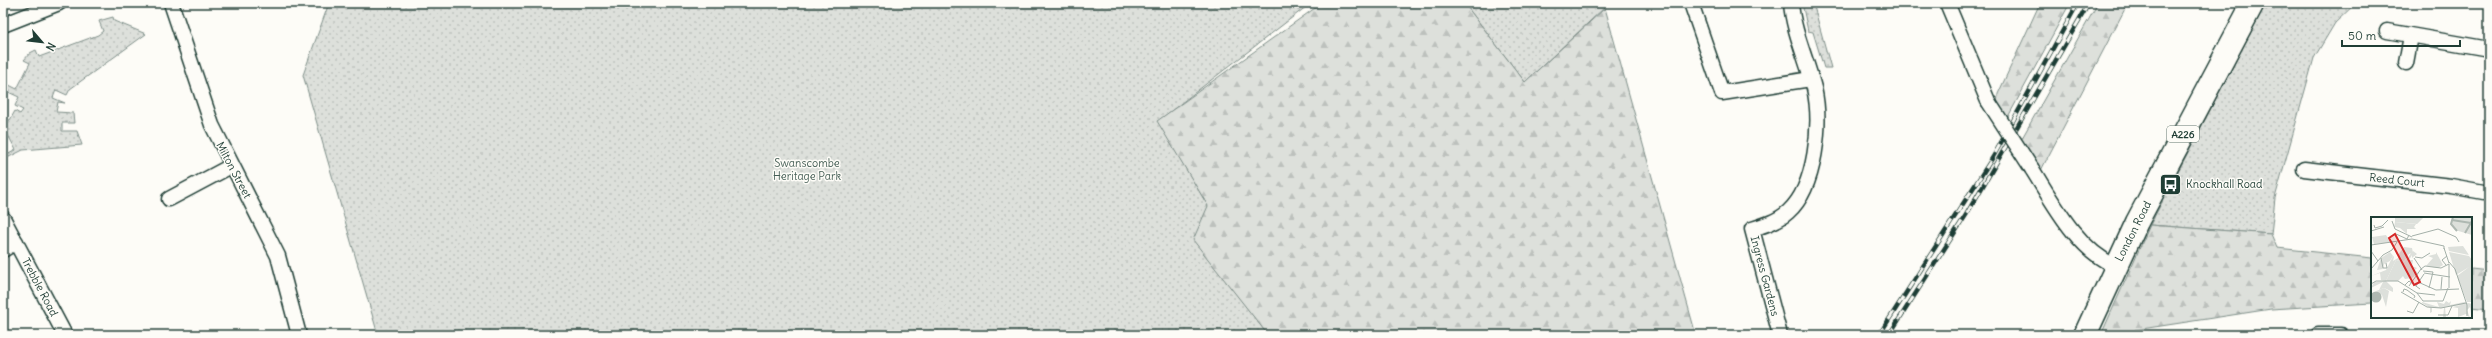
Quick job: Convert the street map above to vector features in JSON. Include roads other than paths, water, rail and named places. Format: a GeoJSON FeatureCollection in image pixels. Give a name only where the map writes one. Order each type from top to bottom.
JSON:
{"type":"FeatureCollection","features":[{"type":"Feature","properties":{"kind":"main road","name":"London Road"},"geometry":{"type":"LineString","coordinates":[[2085,335],[2115,266],[2253,3]]}},
{"type":"Feature","properties":{"kind":"street"},"geometry":{"type":"LineString","coordinates":[[3,25],[59,3]]}},
{"type":"Feature","properties":{"kind":"street","name":"Milton Street"},"geometry":{"type":"LineString","coordinates":[[171,3],[206,109],[231,166],[273,244],[299,335]]}},
{"type":"Feature","properties":{"kind":"street"},"geometry":{"type":"LineString","coordinates":[[1691,3],[1722,93],[1811,78]]}},
{"type":"Feature","properties":{"kind":"street","name":"Ingress Gardens"},"geometry":{"type":"LineString","coordinates":[[1780,335],[1752,229],[1783,216],[1797,201],[1805,185],[1816,132],[1817,107],[1811,78],[1791,3]]}},
{"type":"Feature","properties":{"kind":"street"},"geometry":{"type":"LineString","coordinates":[[1947,3],[1988,101],[2083,244],[2100,258],[2115,266]]}},
{"type":"Feature","properties":{"kind":"street"},"geometry":{"type":"LineString","coordinates":[[2387,31],[2489,49]]}},
{"type":"Feature","properties":{"kind":"street"},"geometry":{"type":"LineString","coordinates":[[2406,63],[2411,36]]}},
{"type":"Feature","properties":{"kind":"street"},"geometry":{"type":"LineString","coordinates":[[169,199],[231,166]]}},
{"type":"Feature","properties":{"kind":"street","name":"Reed Court"},"geometry":{"type":"LineString","coordinates":[[2304,169],[2451,186],[2489,193]]}},
{"type":"Feature","properties":{"kind":"street","name":"Trebble Road"},"geometry":{"type":"LineString","coordinates":[[3,218],[65,335]]}},
{"type":"Feature","properties":{"kind":"street"},"geometry":{"type":"LineString","coordinates":[[3,250],[16,242]]}},
{"type":"Feature","properties":{"kind":"street"},"geometry":{"type":"LineString","coordinates":[[2318,335],[2341,335]]}},
{"type":"Feature","properties":{"kind":"railway"},"geometry":{"type":"LineString","coordinates":[[1879,335],[1993,157],[2078,3]]}},
{"type":"Feature","properties":{"kind":"railway"},"geometry":{"type":"LineString","coordinates":[[1889,335],[1966,215],[2089,3]]}},
{"type":"Feature","properties":{"kind":"place","name":"Knockhall Road"},"geometry":{"type":"Point","coordinates":[2171,184]}},
{"type":"Feature","properties":{"kind":"park label","name":"Swanscombe Heritage Park"},"geometry":{"type":"Point","coordinates":[807,169]}}]}
